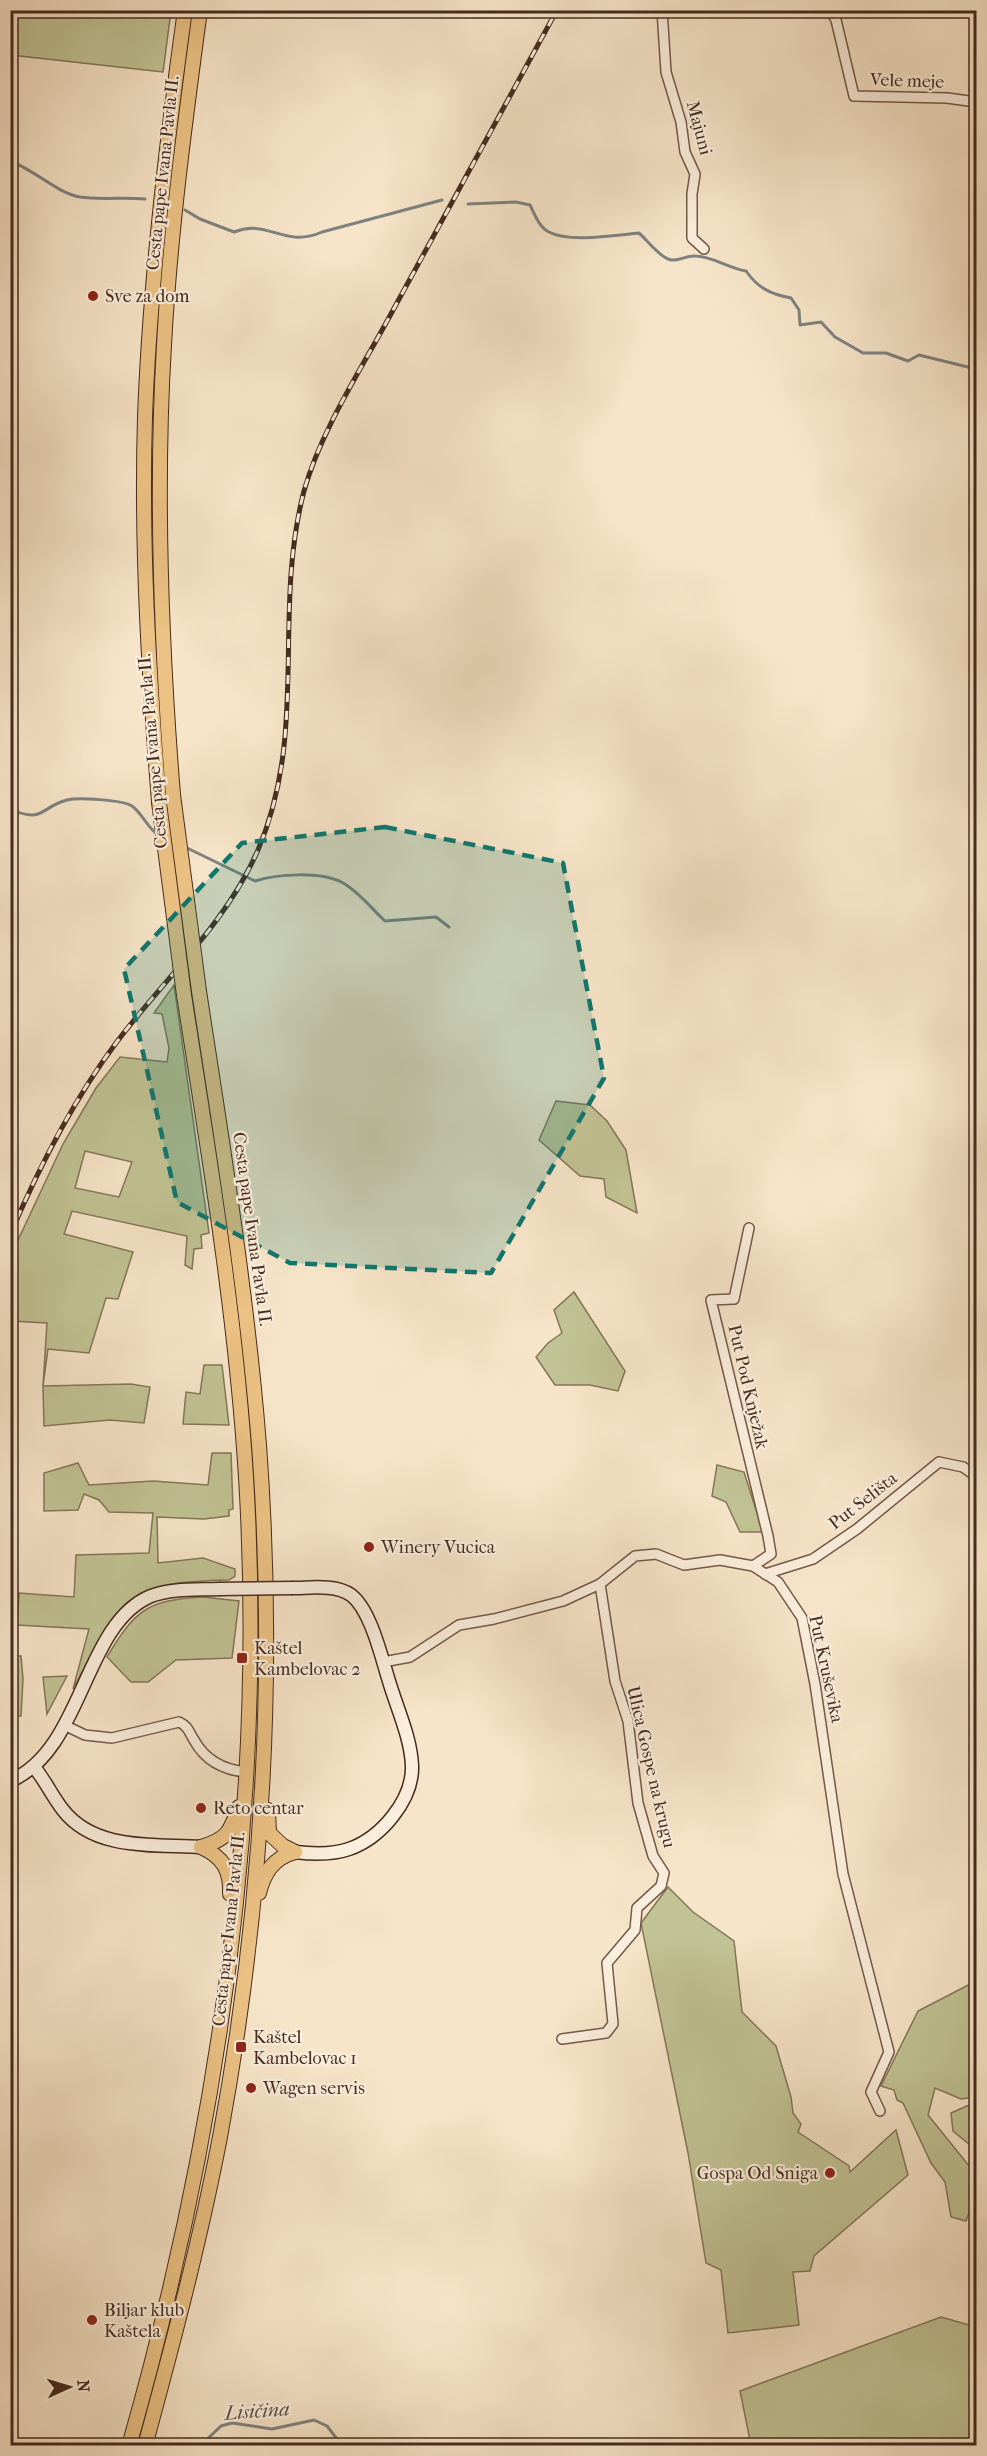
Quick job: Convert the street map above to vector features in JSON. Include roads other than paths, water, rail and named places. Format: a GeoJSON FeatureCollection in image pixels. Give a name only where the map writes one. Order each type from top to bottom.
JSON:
{"type":"FeatureCollection","features":[{"type":"Feature","properties":{"kind":"main road","name":"Cesta pape Ivana Pavla II."},"geometry":{"type":"LineString","coordinates":[[129,2445],[189,2208],[213,2080],[236,1916],[246,1772],[250,1595],[242,1431],[227,1282],[184,995],[159,802],[148,666],[144,523],[145,416],[161,195],[185,10]]}},
{"type":"Feature","properties":{"kind":"main road","name":"Cesta pape Ivana Pavla II."},"geometry":{"type":"LineString","coordinates":[[145,2445],[197,2248],[220,2136],[239,2015],[261,1785],[266,1616],[259,1447],[238,1253],[173,795],[161,627],[159,523],[161,414],[177,194],[200,10]]}},
{"type":"Feature","properties":{"kind":"main road"},"geometry":{"type":"LineString","coordinates":[[261,1785],[267,1802],[269,1833],[283,1846],[295,1852]]}},
{"type":"Feature","properties":{"kind":"main road"},"geometry":{"type":"LineString","coordinates":[[201,1847],[215,1843],[230,1831],[245,1795]]}},
{"type":"Feature","properties":{"kind":"main road"},"geometry":{"type":"LineString","coordinates":[[201,1847],[214,1853],[226,1867],[230,1876],[230,1899],[236,1916]]}},
{"type":"Feature","properties":{"kind":"main road"},"geometry":{"type":"LineString","coordinates":[[251,1908],[266,1872],[279,1859],[295,1852]]}},
{"type":"Feature","properties":{"kind":"street","name":"Majuni"},"geometry":{"type":"LineString","coordinates":[[662,10],[666,72],[681,122],[685,152],[695,174],[692,194],[692,238],[704,249]]}},
{"type":"Feature","properties":{"kind":"street","name":"Vele meje"},"geometry":{"type":"LineString","coordinates":[[830,10],[836,20],[854,96],[947,98],[976,102]]}},
{"type":"Feature","properties":{"kind":"street","name":"Put Pod Knježak"},"geometry":{"type":"LineString","coordinates":[[749,1228],[734,1299],[711,1300],[771,1554],[753,1566]]}},
{"type":"Feature","properties":{"kind":"street","name":"Put Selišta"},"geometry":{"type":"LineString","coordinates":[[765,1574],[813,1559],[858,1529],[939,1462],[963,1467],[976,1476]]}},
{"type":"Feature","properties":{"kind":"street","name":"Put Kruševika"},"geometry":{"type":"LineString","coordinates":[[383,1662],[411,1657],[459,1625],[495,1619],[562,1601],[600,1584],[635,1556],[656,1554],[684,1565],[720,1560],[753,1566],[778,1581],[802,1618],[815,1684],[843,1874],[889,2052],[871,2092],[880,2111]]}},
{"type":"Feature","properties":{"kind":"street","name":"Ulica Gospe na krugu"},"geometry":{"type":"LineString","coordinates":[[562,2039],[606,2033],[613,2024],[607,1963],[635,1930],[637,1908],[661,1886],[664,1874],[652,1856],[638,1803],[628,1722],[615,1681],[600,1584]]}},
{"type":"Feature","properties":{"kind":"street"},"geometry":{"type":"LineString","coordinates":[[10,1781],[34,1767],[64,1725],[107,1641],[128,1611],[150,1597],[164,1592],[219,1589],[334,1588],[350,1595],[363,1609],[383,1662],[411,1752],[412,1769],[398,1809],[375,1835],[349,1849],[318,1854],[295,1852]]}},
{"type":"Feature","properties":{"kind":"street"},"geometry":{"type":"LineString","coordinates":[[64,1725],[85,1735],[112,1738],[179,1722],[186,1726],[194,1742],[212,1760],[232,1771],[246,1772]]}},
{"type":"Feature","properties":{"kind":"street"},"geometry":{"type":"LineString","coordinates":[[34,1767],[63,1810],[83,1829],[97,1836],[115,1842],[201,1847]]}},
{"type":"Feature","properties":{"kind":"waterway"},"geometry":{"type":"LineString","coordinates":[[10,161],[62,191],[80,197],[145,199]]}},
{"type":"Feature","properties":{"kind":"waterway"},"geometry":{"type":"LineString","coordinates":[[185,210],[200,219],[234,232],[257,228],[297,237],[309,236],[442,200]]}},
{"type":"Feature","properties":{"kind":"waterway"},"geometry":{"type":"LineString","coordinates":[[468,204],[516,202],[530,205],[543,227],[549,232],[568,237],[639,233],[668,259],[701,257],[746,271],[765,289],[791,298],[799,310],[800,325],[821,322],[835,337],[863,353],[886,353],[908,361],[919,355],[976,369]]}},
{"type":"Feature","properties":{"kind":"waterway"},"geometry":{"type":"LineString","coordinates":[[10,809],[36,815],[58,803],[72,799],[119,802],[136,809],[157,834]]}},
{"type":"Feature","properties":{"kind":"waterway"},"geometry":{"type":"LineString","coordinates":[[185,847],[255,881],[299,875],[334,879],[354,891],[385,921],[436,917],[449,927]]}},
{"type":"Feature","properties":{"kind":"waterway","name":"Lisičina"},"geometry":{"type":"LineString","coordinates":[[200,2446],[221,2426],[232,2423],[272,2429],[314,2420],[327,2426],[337,2439],[351,2446]]}},
{"type":"Feature","properties":{"kind":"railway"},"geometry":{"type":"LineString","coordinates":[[10,1235],[45,1160],[85,1088],[116,1043],[212,927],[245,877],[258,850],[273,805],[282,761],[287,716],[290,582],[295,537],[311,468],[331,422],[557,10]]}},
{"type":"Feature","properties":{"kind":"place","name":"Sve za dom"},"geometry":{"type":"Point","coordinates":[93,296]}},
{"type":"Feature","properties":{"kind":"place","name":"Winery Vucica"},"geometry":{"type":"Point","coordinates":[369,1547]}},
{"type":"Feature","properties":{"kind":"place","name":"Kaštel Kambelovac 2"},"geometry":{"type":"Point","coordinates":[242,1658]}},
{"type":"Feature","properties":{"kind":"place","name":"Reto centar"},"geometry":{"type":"Point","coordinates":[201,1808]}},
{"type":"Feature","properties":{"kind":"place","name":"Kaštel Kambelovac 1"},"geometry":{"type":"Point","coordinates":[241,2047]}},
{"type":"Feature","properties":{"kind":"place","name":"Wagen servis"},"geometry":{"type":"Point","coordinates":[251,2088]}},
{"type":"Feature","properties":{"kind":"place","name":"Gospa Od Sniga"},"geometry":{"type":"Point","coordinates":[830,2173]}},
{"type":"Feature","properties":{"kind":"place","name":"Biljar klub Kaštela"},"geometry":{"type":"Point","coordinates":[92,2320]}}]}
